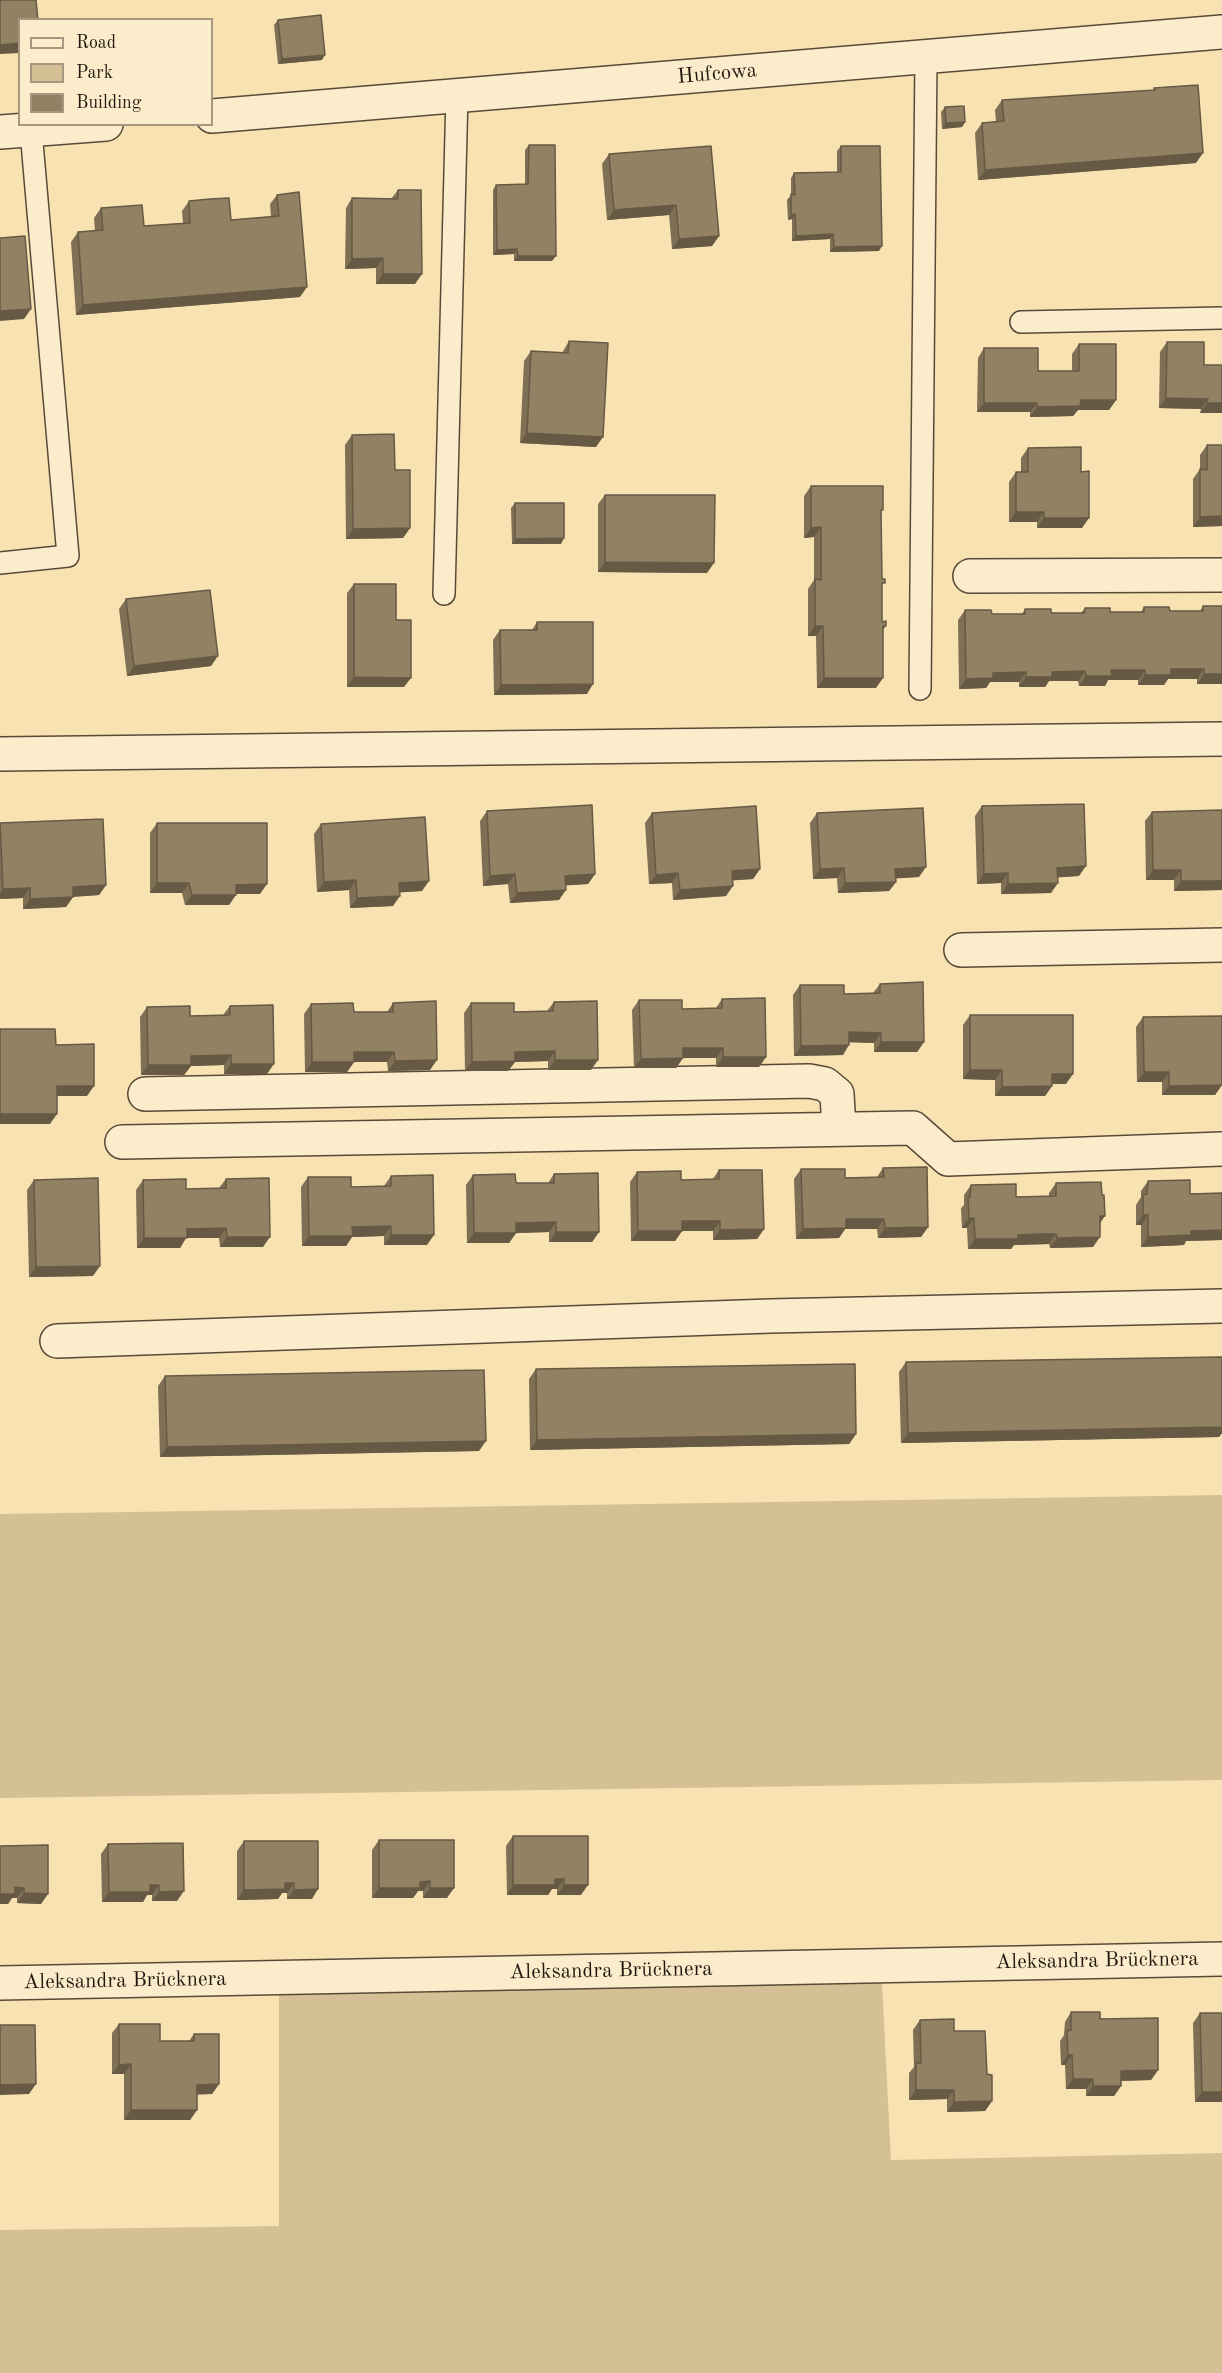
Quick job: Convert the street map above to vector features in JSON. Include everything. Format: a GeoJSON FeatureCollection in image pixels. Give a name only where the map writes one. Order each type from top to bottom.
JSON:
{"type":"FeatureCollection","features":[{"type":"Feature","properties":{"kind":"street","name":"Hufcowa"},"geometry":{"type":"LineString","coordinates":[[213,116],[1222,32]]}},
{"type":"Feature","properties":{"kind":"street"},"geometry":{"type":"LineString","coordinates":[[15,132],[83,126]]}},
{"type":"Feature","properties":{"kind":"street"},"geometry":{"type":"LineString","coordinates":[[970,576],[1222,575]]}},
{"type":"Feature","properties":{"kind":"street"},"geometry":{"type":"LineString","coordinates":[[0,754],[1222,739]]}},
{"type":"Feature","properties":{"kind":"street"},"geometry":{"type":"LineString","coordinates":[[961,950],[1222,945]]}},
{"type":"Feature","properties":{"kind":"street"},"geometry":{"type":"LineString","coordinates":[[145,1094],[809,1081],[825,1084],[837,1094],[839,1129]]}},
{"type":"Feature","properties":{"kind":"street"},"geometry":{"type":"LineString","coordinates":[[122,1142],[914,1128],[948,1159],[1222,1149]]}},
{"type":"Feature","properties":{"kind":"street"},"geometry":{"type":"LineString","coordinates":[[57,1341],[758,1316],[1222,1306]]}},
{"type":"Feature","properties":{"kind":"street","name":"Aleksandra Brücknera"},"geometry":{"type":"LineString","coordinates":[[0,1983],[1222,1959]]}},
{"type":"Feature","properties":{"kind":"lane"},"geometry":{"type":"LineString","coordinates":[[920,689],[926,57]]}},
{"type":"Feature","properties":{"kind":"lane"},"geometry":{"type":"LineString","coordinates":[[444,594],[457,95]]}},
{"type":"Feature","properties":{"kind":"lane"},"geometry":{"type":"LineString","coordinates":[[0,562],[68,556],[15,132]]}},
{"type":"Feature","properties":{"kind":"lane"},"geometry":{"type":"LineString","coordinates":[[1021,322],[1222,318]]}},
{"type":"Feature","properties":{"kind":"green space"},"geometry":{"type":"Polygon","coordinates":[[[1222,1495],[1222,1780],[0,1798],[0,1514],[1222,1495]]]}},
{"type":"Feature","properties":{"kind":"green space"},"geometry":{"type":"Polygon","coordinates":[[[882,1983],[891,2160],[1222,2153],[1222,2373],[0,2373],[0,2230],[279,2226],[279,1994],[882,1983]]]}},
{"type":"Feature","properties":{"kind":"building"},"geometry":{"type":"Polygon","coordinates":[[[0,0],[36,0],[38,18],[18,18],[18,43],[0,45],[0,0]]]}},
{"type":"Feature","properties":{"kind":"building"},"geometry":{"type":"Polygon","coordinates":[[[321,15],[325,55],[282,59],[278,20],[321,15]]]}},
{"type":"Feature","properties":{"kind":"building"},"geometry":{"type":"Polygon","coordinates":[[[1198,85],[1203,153],[985,170],[982,123],[1004,121],[1002,100],[1198,85]]]}},
{"type":"Feature","properties":{"kind":"building"},"geometry":{"type":"Polygon","coordinates":[[[964,106],[965,122],[946,123],[945,107],[964,106]]]}},
{"type":"Feature","properties":{"kind":"building"},"geometry":{"type":"Polygon","coordinates":[[[529,145],[555,145],[556,256],[518,256],[517,249],[497,250],[496,185],[528,184],[529,145]]]}},
{"type":"Feature","properties":{"kind":"building"},"geometry":{"type":"Polygon","coordinates":[[[711,146],[719,236],[679,239],[676,205],[614,210],[609,154],[711,146]]]}},
{"type":"Feature","properties":{"kind":"building"},"geometry":{"type":"Polygon","coordinates":[[[841,146],[880,146],[882,246],[834,247],[833,234],[796,236],[795,214],[791,215],[791,194],[795,195],[794,173],[841,172],[841,146]]]}},
{"type":"Feature","properties":{"kind":"building"},"geometry":{"type":"Polygon","coordinates":[[[398,190],[421,190],[422,274],[383,274],[383,258],[352,259],[352,198],[398,199],[398,190]]]}},
{"type":"Feature","properties":{"kind":"building"},"geometry":{"type":"Polygon","coordinates":[[[299,192],[307,287],[83,305],[78,232],[103,230],[101,208],[142,205],[144,226],[190,223],[189,201],[229,198],[231,220],[279,216],[277,195],[299,192]]]}},
{"type":"Feature","properties":{"kind":"building"},"geometry":{"type":"Polygon","coordinates":[[[25,236],[31,309],[0,311],[0,238],[25,236]]]}},
{"type":"Feature","properties":{"kind":"building"},"geometry":{"type":"Polygon","coordinates":[[[569,341],[608,343],[603,437],[527,433],[531,351],[568,353],[569,341]]]}},
{"type":"Feature","properties":{"kind":"building"},"geometry":{"type":"Polygon","coordinates":[[[1167,342],[1204,342],[1204,365],[1222,365],[1222,403],[1207,403],[1208,399],[1166,398],[1167,342]]]}},
{"type":"Feature","properties":{"kind":"building"},"geometry":{"type":"Polygon","coordinates":[[[1079,344],[1116,344],[1116,400],[1081,400],[1080,406],[1037,407],[1037,403],[984,403],[984,348],[1038,348],[1038,371],[1079,371],[1079,344]]]}},
{"type":"Feature","properties":{"kind":"building"},"geometry":{"type":"Polygon","coordinates":[[[394,434],[395,470],[410,470],[410,528],[353,529],[352,435],[394,434]]]}},
{"type":"Feature","properties":{"kind":"building"},"geometry":{"type":"Polygon","coordinates":[[[1207,445],[1222,445],[1222,516],[1200,517],[1200,469],[1207,470],[1207,445]]]}},
{"type":"Feature","properties":{"kind":"building"},"geometry":{"type":"Polygon","coordinates":[[[1081,447],[1081,472],[1089,471],[1089,518],[1044,518],[1044,512],[1016,512],[1016,472],[1028,472],[1028,448],[1081,447]]]}},
{"type":"Feature","properties":{"kind":"building"},"geometry":{"type":"Polygon","coordinates":[[[811,486],[883,486],[882,579],[885,579],[885,583],[882,583],[882,622],[886,621],[886,626],[883,626],[883,678],[824,678],[823,626],[815,626],[815,579],[821,580],[821,527],[811,528],[811,486]]]}},
{"type":"Feature","properties":{"kind":"building"},"geometry":{"type":"Polygon","coordinates":[[[605,495],[715,495],[714,563],[605,562],[605,495]]]}},
{"type":"Feature","properties":{"kind":"building"},"geometry":{"type":"Polygon","coordinates":[[[515,503],[564,503],[564,538],[515,539],[515,503]]]}},
{"type":"Feature","properties":{"kind":"building"},"geometry":{"type":"Polygon","coordinates":[[[354,584],[396,584],[396,620],[411,620],[411,678],[354,677],[354,584]]]}},
{"type":"Feature","properties":{"kind":"building"},"geometry":{"type":"Polygon","coordinates":[[[210,590],[218,656],[134,666],[126,599],[210,590]]]}},
{"type":"Feature","properties":{"kind":"building"},"geometry":{"type":"Polygon","coordinates":[[[1203,606],[1222,606],[1222,674],[1204,674],[1204,669],[1171,669],[1171,675],[1145,675],[1145,670],[1111,670],[1112,676],[1086,676],[1085,671],[1052,672],[1052,677],[1026,677],[1026,672],[993,673],[993,678],[966,679],[965,610],[991,610],[992,614],[1025,614],[1025,609],[1051,609],[1051,613],[1084,613],[1085,608],[1110,608],[1110,612],[1144,612],[1144,607],[1169,607],[1170,611],[1203,611],[1203,606]]]}},
{"type":"Feature","properties":{"kind":"building"},"geometry":{"type":"Polygon","coordinates":[[[537,622],[593,622],[593,684],[501,685],[500,630],[537,630],[537,622]]]}},
{"type":"Feature","properties":{"kind":"building"},"geometry":{"type":"Polygon","coordinates":[[[1084,804],[1086,866],[1057,868],[1058,883],[1008,884],[1008,873],[984,874],[982,806],[1084,804]]]}},
{"type":"Feature","properties":{"kind":"building"},"geometry":{"type":"Polygon","coordinates":[[[592,805],[595,874],[565,876],[566,890],[517,893],[515,874],[490,876],[487,811],[592,805]]]}},
{"type":"Feature","properties":{"kind":"building"},"geometry":{"type":"Polygon","coordinates":[[[756,806],[760,869],[732,871],[733,886],[680,890],[678,873],[656,875],[652,813],[756,806]]]}},
{"type":"Feature","properties":{"kind":"building"},"geometry":{"type":"Polygon","coordinates":[[[923,808],[926,867],[895,869],[896,882],[845,883],[844,868],[820,869],[817,813],[923,808]]]}},
{"type":"Feature","properties":{"kind":"building"},"geometry":{"type":"Polygon","coordinates":[[[1222,810],[1222,881],[1181,881],[1181,870],[1153,870],[1152,812],[1222,810]]]}},
{"type":"Feature","properties":{"kind":"building"},"geometry":{"type":"Polygon","coordinates":[[[425,817],[429,881],[399,883],[400,896],[357,898],[356,880],[324,882],[321,824],[425,817]]]}},
{"type":"Feature","properties":{"kind":"building"},"geometry":{"type":"Polygon","coordinates":[[[103,819],[106,885],[73,887],[73,897],[30,899],[30,888],[3,889],[0,823],[103,819]]]}},
{"type":"Feature","properties":{"kind":"building"},"geometry":{"type":"Polygon","coordinates":[[[157,823],[267,823],[267,884],[236,885],[236,895],[192,895],[189,883],[157,883],[157,823]]]}},
{"type":"Feature","properties":{"kind":"building"},"geometry":{"type":"Polygon","coordinates":[[[923,982],[924,1042],[881,1042],[881,1033],[849,1032],[849,1045],[801,1046],[800,985],[844,985],[844,994],[880,993],[880,984],[923,982]]]}},
{"type":"Feature","properties":{"kind":"building"},"geometry":{"type":"Polygon","coordinates":[[[765,998],[766,1057],[723,1057],[723,1048],[683,1048],[683,1058],[641,1059],[639,1000],[682,1000],[682,1009],[722,1008],[722,999],[765,998]]]}},
{"type":"Feature","properties":{"kind":"building"},"geometry":{"type":"Polygon","coordinates":[[[436,1001],[437,1060],[395,1061],[394,1052],[354,1052],[354,1062],[312,1062],[311,1004],[353,1003],[354,1012],[393,1012],[393,1003],[436,1001]]]}},
{"type":"Feature","properties":{"kind":"building"},"geometry":{"type":"Polygon","coordinates":[[[597,1001],[598,1060],[555,1060],[555,1051],[515,1052],[515,1061],[472,1062],[471,1003],[514,1003],[514,1012],[553,1011],[554,1002],[597,1001]]]}},
{"type":"Feature","properties":{"kind":"building"},"geometry":{"type":"Polygon","coordinates":[[[273,1005],[274,1064],[231,1064],[231,1055],[191,1056],[191,1065],[148,1065],[147,1007],[190,1006],[190,1016],[230,1015],[230,1006],[273,1005]]]}},
{"type":"Feature","properties":{"kind":"building"},"geometry":{"type":"Polygon","coordinates":[[[970,1015],[1073,1015],[1073,1074],[1052,1074],[1052,1086],[1002,1087],[1002,1070],[970,1070],[970,1015]]]}},
{"type":"Feature","properties":{"kind":"building"},"geometry":{"type":"Polygon","coordinates":[[[1222,1016],[1222,1085],[1169,1086],[1169,1072],[1144,1072],[1143,1017],[1222,1016]]]}},
{"type":"Feature","properties":{"kind":"building"},"geometry":{"type":"Polygon","coordinates":[[[0,1029],[55,1029],[56,1045],[94,1044],[94,1086],[57,1086],[57,1114],[0,1114],[0,1029]]]}},
{"type":"Feature","properties":{"kind":"building"},"geometry":{"type":"Polygon","coordinates":[[[927,1167],[928,1227],[885,1228],[884,1219],[846,1219],[846,1228],[803,1229],[801,1169],[845,1169],[845,1178],[884,1177],[883,1168],[927,1167]]]}},
{"type":"Feature","properties":{"kind":"building"},"geometry":{"type":"Polygon","coordinates":[[[719,1170],[762,1170],[764,1229],[720,1230],[720,1221],[682,1221],[682,1231],[638,1231],[637,1172],[681,1171],[681,1180],[719,1179],[719,1170]]]}},
{"type":"Feature","properties":{"kind":"building"},"geometry":{"type":"Polygon","coordinates":[[[598,1173],[599,1232],[556,1232],[556,1222],[516,1223],[516,1233],[474,1233],[473,1175],[515,1174],[516,1183],[554,1183],[554,1174],[598,1173]]]}},
{"type":"Feature","properties":{"kind":"building"},"geometry":{"type":"Polygon","coordinates":[[[433,1175],[434,1235],[391,1235],[391,1226],[352,1227],[353,1236],[309,1236],[308,1177],[351,1177],[351,1187],[391,1186],[391,1176],[433,1175]]]}},
{"type":"Feature","properties":{"kind":"building"},"geometry":{"type":"Polygon","coordinates":[[[98,1178],[100,1266],[36,1267],[34,1180],[98,1178]]]}},
{"type":"Feature","properties":{"kind":"building"},"geometry":{"type":"Polygon","coordinates":[[[269,1178],[270,1237],[227,1237],[226,1228],[187,1229],[187,1238],[144,1238],[143,1180],[186,1179],[186,1189],[226,1188],[226,1179],[269,1178]]]}},
{"type":"Feature","properties":{"kind":"building"},"geometry":{"type":"Polygon","coordinates":[[[1190,1180],[1190,1194],[1222,1193],[1222,1230],[1191,1231],[1191,1235],[1148,1237],[1148,1215],[1143,1215],[1143,1195],[1147,1194],[1148,1181],[1190,1180]]]}},
{"type":"Feature","properties":{"kind":"building"},"geometry":{"type":"Polygon","coordinates":[[[1101,1182],[1105,1216],[1100,1216],[1100,1237],[1057,1238],[1056,1234],[1038,1234],[1018,1235],[1018,1239],[975,1239],[974,1218],[969,1218],[968,1198],[971,1185],[1016,1184],[1016,1197],[1056,1196],[1056,1183],[1101,1182]]]}},
{"type":"Feature","properties":{"kind":"building"},"geometry":{"type":"Polygon","coordinates":[[[1222,1357],[1222,1427],[908,1433],[906,1362],[1222,1357]]]}},
{"type":"Feature","properties":{"kind":"building"},"geometry":{"type":"Polygon","coordinates":[[[855,1364],[856,1434],[537,1440],[536,1369],[855,1364]]]}},
{"type":"Feature","properties":{"kind":"building"},"geometry":{"type":"Polygon","coordinates":[[[484,1370],[486,1441],[167,1447],[165,1376],[484,1370]]]}},
{"type":"Feature","properties":{"kind":"building"},"geometry":{"type":"Polygon","coordinates":[[[513,1836],[588,1836],[588,1885],[564,1885],[564,1879],[555,1879],[555,1885],[513,1885],[513,1836]]]}},
{"type":"Feature","properties":{"kind":"building"},"geometry":{"type":"Polygon","coordinates":[[[379,1840],[454,1840],[454,1888],[430,1888],[430,1881],[420,1882],[420,1888],[379,1888],[379,1840]]]}},
{"type":"Feature","properties":{"kind":"building"},"geometry":{"type":"Polygon","coordinates":[[[244,1841],[318,1841],[318,1889],[294,1890],[294,1883],[285,1883],[285,1889],[244,1890],[244,1841]]]}},
{"type":"Feature","properties":{"kind":"building"},"geometry":{"type":"Polygon","coordinates":[[[183,1843],[184,1891],[159,1892],[159,1885],[150,1885],[150,1892],[109,1892],[108,1844],[183,1843]]]}},
{"type":"Feature","properties":{"kind":"building"},"geometry":{"type":"Polygon","coordinates":[[[48,1845],[48,1894],[24,1893],[24,1888],[15,1887],[15,1894],[0,1894],[0,1846],[48,1845]]]}},
{"type":"Feature","properties":{"kind":"building"},"geometry":{"type":"Polygon","coordinates":[[[1071,2012],[1100,2012],[1100,2019],[1158,2018],[1158,2070],[1121,2071],[1121,2086],[1093,2086],[1093,2079],[1073,2079],[1072,2055],[1068,2055],[1067,2031],[1071,2030],[1071,2012]]]}},
{"type":"Feature","properties":{"kind":"building"},"geometry":{"type":"Polygon","coordinates":[[[1200,2013],[1222,2013],[1222,2092],[1202,2092],[1200,2013]]]}},
{"type":"Feature","properties":{"kind":"building"},"geometry":{"type":"Polygon","coordinates":[[[954,2019],[954,2031],[985,2031],[987,2074],[992,2075],[992,2101],[954,2102],[954,2090],[916,2090],[916,2063],[921,2063],[920,2020],[954,2019]]]}},
{"type":"Feature","properties":{"kind":"building"},"geometry":{"type":"Polygon","coordinates":[[[119,2024],[160,2024],[160,2041],[194,2041],[194,2034],[219,2034],[219,2084],[197,2085],[197,2110],[131,2110],[131,2064],[119,2065],[119,2024]]]}},
{"type":"Feature","properties":{"kind":"building"},"geometry":{"type":"Polygon","coordinates":[[[0,2025],[35,2025],[36,2084],[0,2085],[0,2025]]]}}]}
